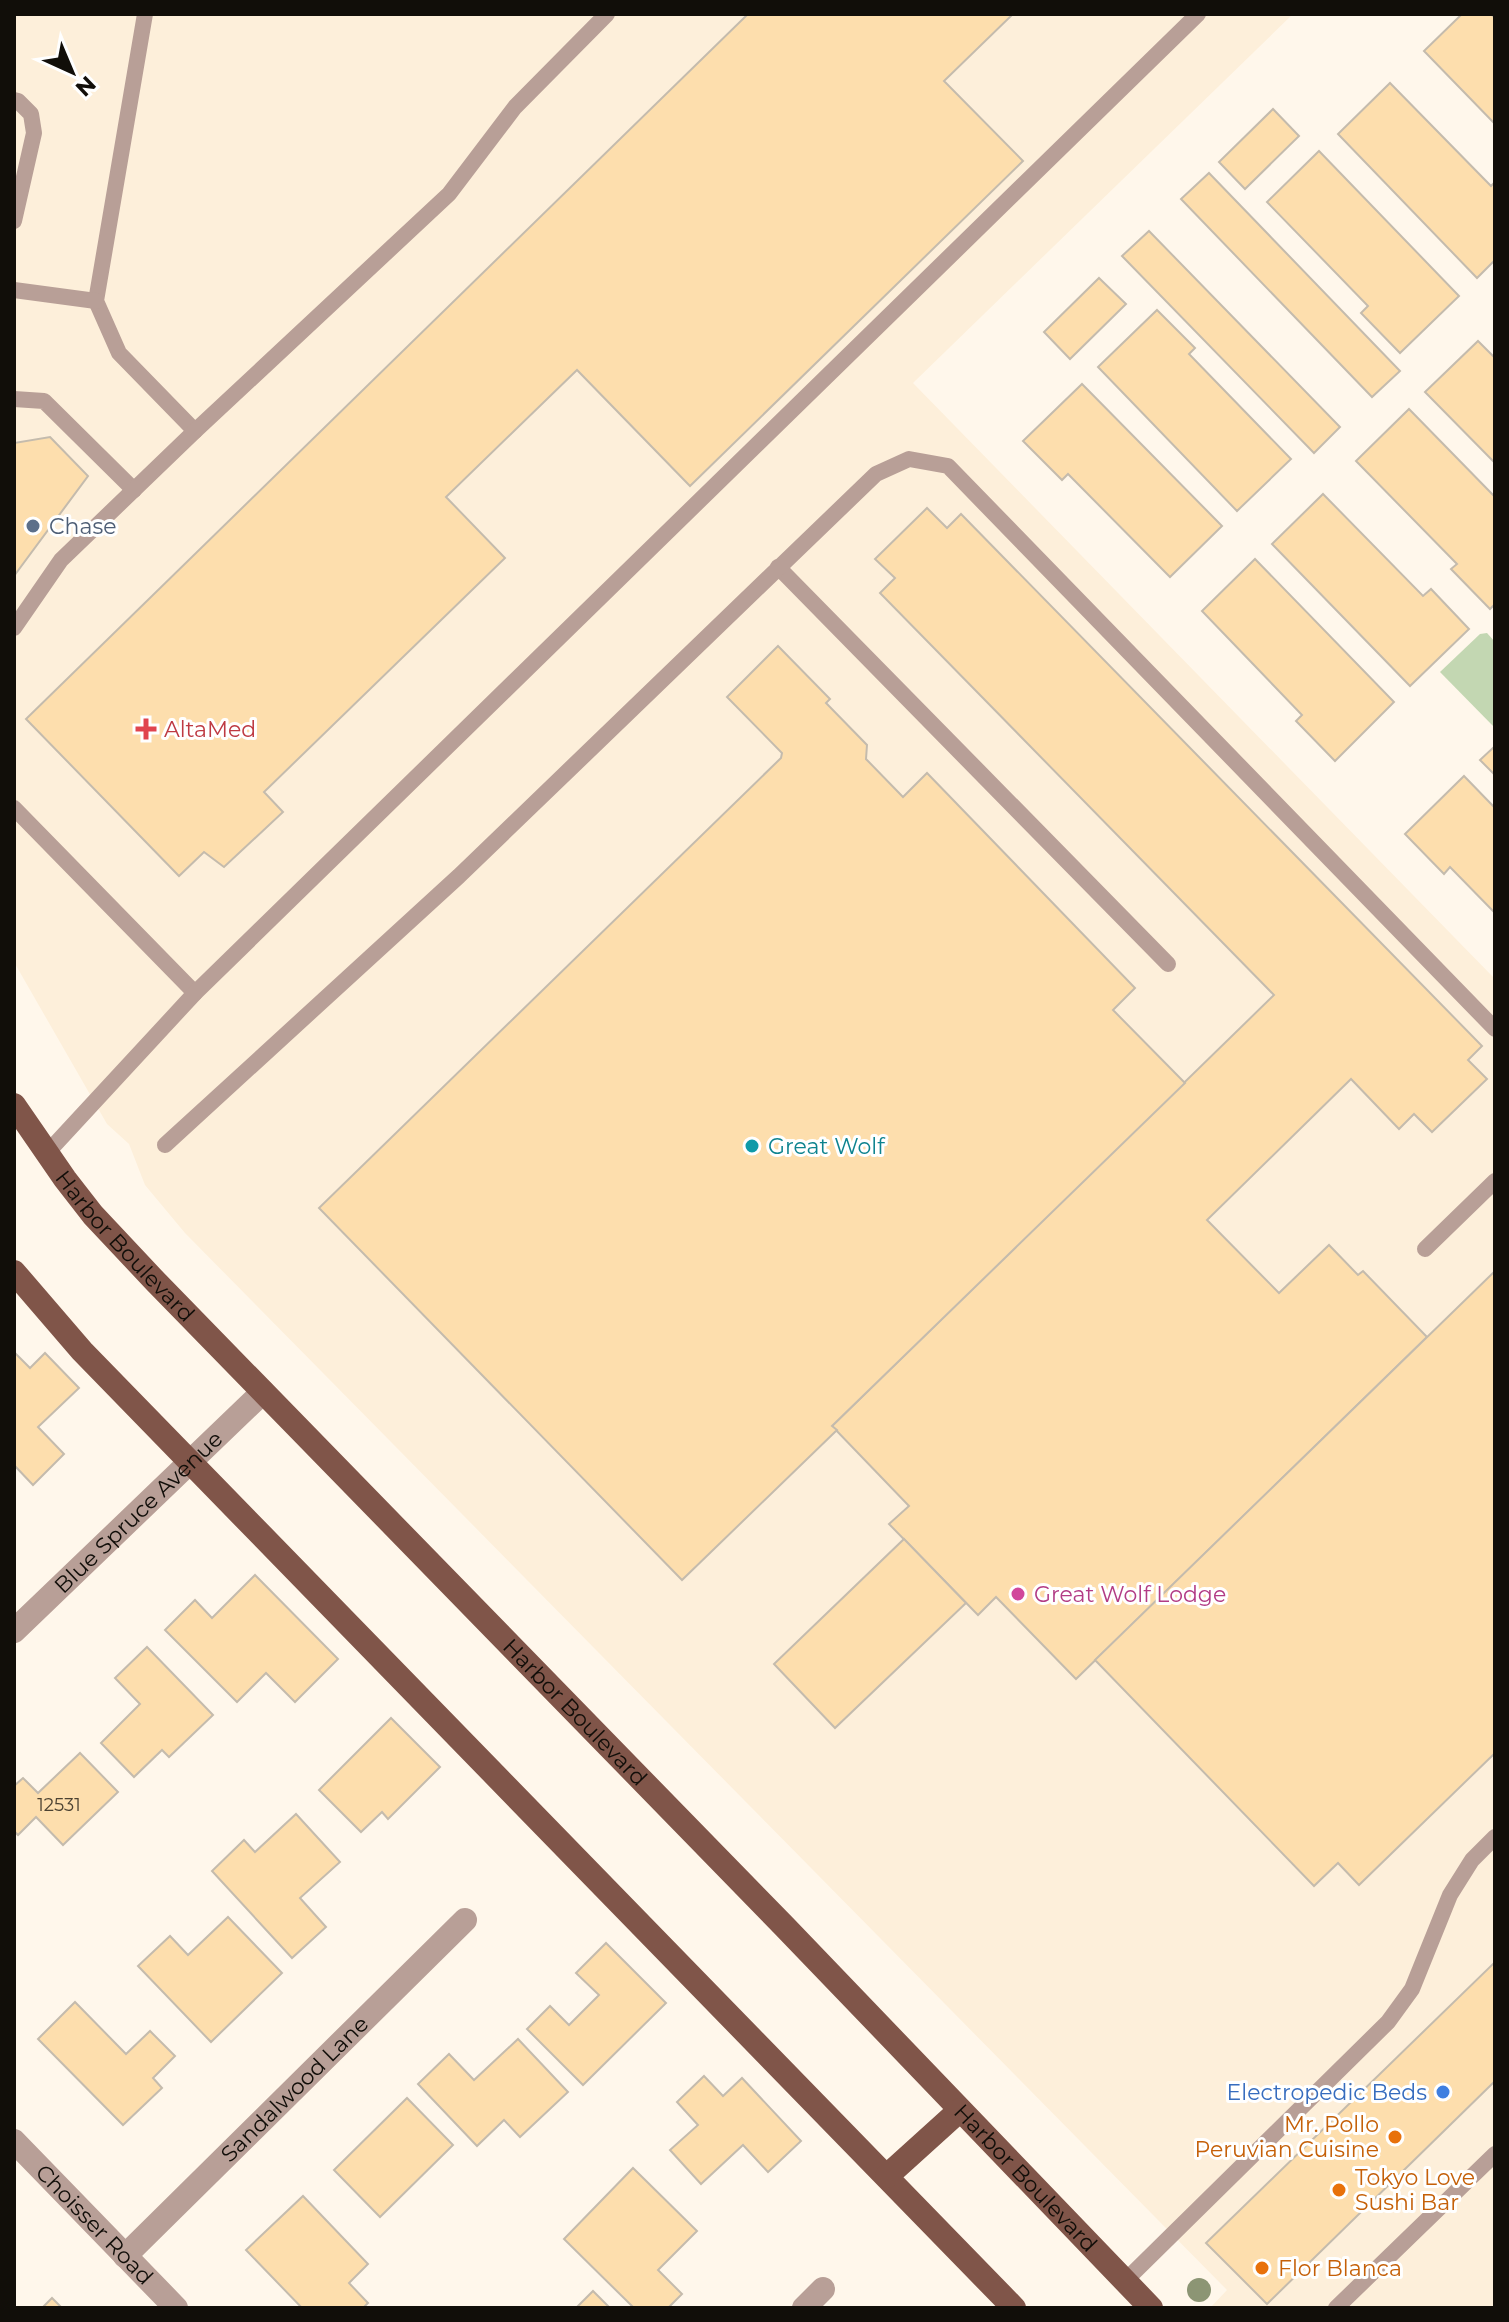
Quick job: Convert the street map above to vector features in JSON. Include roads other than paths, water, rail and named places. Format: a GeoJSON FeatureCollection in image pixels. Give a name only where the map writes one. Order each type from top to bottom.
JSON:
{"type":"FeatureCollection","features":[{"type":"Feature","properties":{"kind":"main road","name":"Harbor Boulevard"},"geometry":{"type":"LineString","coordinates":[[14,1105],[93,1215],[1151,2308]]}},
{"type":"Feature","properties":{"kind":"main road"},"geometry":{"type":"LineString","coordinates":[[14,1272],[82,1351],[1014,2308]]}},
{"type":"Feature","properties":{"kind":"main road"},"geometry":{"type":"LineString","coordinates":[[887,2176],[960,2110]]}},
{"type":"Feature","properties":{"kind":"street","name":"Blue Spruce Avenue"},"geometry":{"type":"LineString","coordinates":[[14,1631],[263,1392]]}},
{"type":"Feature","properties":{"kind":"street","name":"Sandalwood Lane"},"geometry":{"type":"LineString","coordinates":[[125,2256],[465,1920]]}},
{"type":"Feature","properties":{"kind":"street","name":"Choisser Road"},"geometry":{"type":"LineString","coordinates":[[14,2141],[176,2308]]}},
{"type":"Feature","properties":{"kind":"street"},"geometry":{"type":"LineString","coordinates":[[804,2308],[823,2289]]}},
{"type":"Feature","properties":{"kind":"lane"},"geometry":{"type":"LineString","coordinates":[[145,14],[96,301],[119,353],[195,431]]}},
{"type":"Feature","properties":{"kind":"lane"},"geometry":{"type":"LineString","coordinates":[[14,628],[61,560],[449,194],[515,107],[607,14]]}},
{"type":"Feature","properties":{"kind":"lane"},"geometry":{"type":"LineString","coordinates":[[47,1153],[195,993],[1198,14]]}},
{"type":"Feature","properties":{"kind":"lane"},"geometry":{"type":"LineString","coordinates":[[14,100],[31,114],[34,133],[14,221]]}},
{"type":"Feature","properties":{"kind":"lane"},"geometry":{"type":"LineString","coordinates":[[14,290],[96,301]]}},
{"type":"Feature","properties":{"kind":"lane"},"geometry":{"type":"LineString","coordinates":[[14,399],[44,401],[134,490]]}},
{"type":"Feature","properties":{"kind":"lane"},"geometry":{"type":"LineString","coordinates":[[165,1145],[459,876],[876,474],[909,459],[948,466],[1495,1029]]}},
{"type":"Feature","properties":{"kind":"lane"},"geometry":{"type":"LineString","coordinates":[[778,567],[1168,964]]}},
{"type":"Feature","properties":{"kind":"lane"},"geometry":{"type":"LineString","coordinates":[[14,808],[195,993]]}},
{"type":"Feature","properties":{"kind":"lane"},"geometry":{"type":"LineString","coordinates":[[1425,1249],[1495,1181]]}},
{"type":"Feature","properties":{"kind":"lane"},"geometry":{"type":"LineString","coordinates":[[1125,2281],[1388,2022],[1412,1989],[1450,1895],[1472,1860],[1495,1837]]}},
{"type":"Feature","properties":{"kind":"lane"},"geometry":{"type":"LineString","coordinates":[[1336,2308],[1495,2154]]}},
{"type":"Feature","properties":{"kind":"place","name":"Chase"},"geometry":{"type":"Point","coordinates":[33,526]}},
{"type":"Feature","properties":{"kind":"place","name":"AltaMed"},"geometry":{"type":"Point","coordinates":[146,729]}},
{"type":"Feature","properties":{"kind":"place","name":"Great Wolf"},"geometry":{"type":"Point","coordinates":[752,1146]}},
{"type":"Feature","properties":{"kind":"place","name":"Great Wolf Lodge"},"geometry":{"type":"Point","coordinates":[1018,1594]}},
{"type":"Feature","properties":{"kind":"place","name":"Electropedic Beds"},"geometry":{"type":"Point","coordinates":[1443,2092]}},
{"type":"Feature","properties":{"kind":"place","name":"Mr. Pollo Peruvian Cuisine"},"geometry":{"type":"Point","coordinates":[1395,2137]}},
{"type":"Feature","properties":{"kind":"place","name":"Tokyo Love Sushi Bar"},"geometry":{"type":"Point","coordinates":[1339,2190]}},
{"type":"Feature","properties":{"kind":"place","name":"Flor Blanca"},"geometry":{"type":"Point","coordinates":[1262,2268]}}]}
